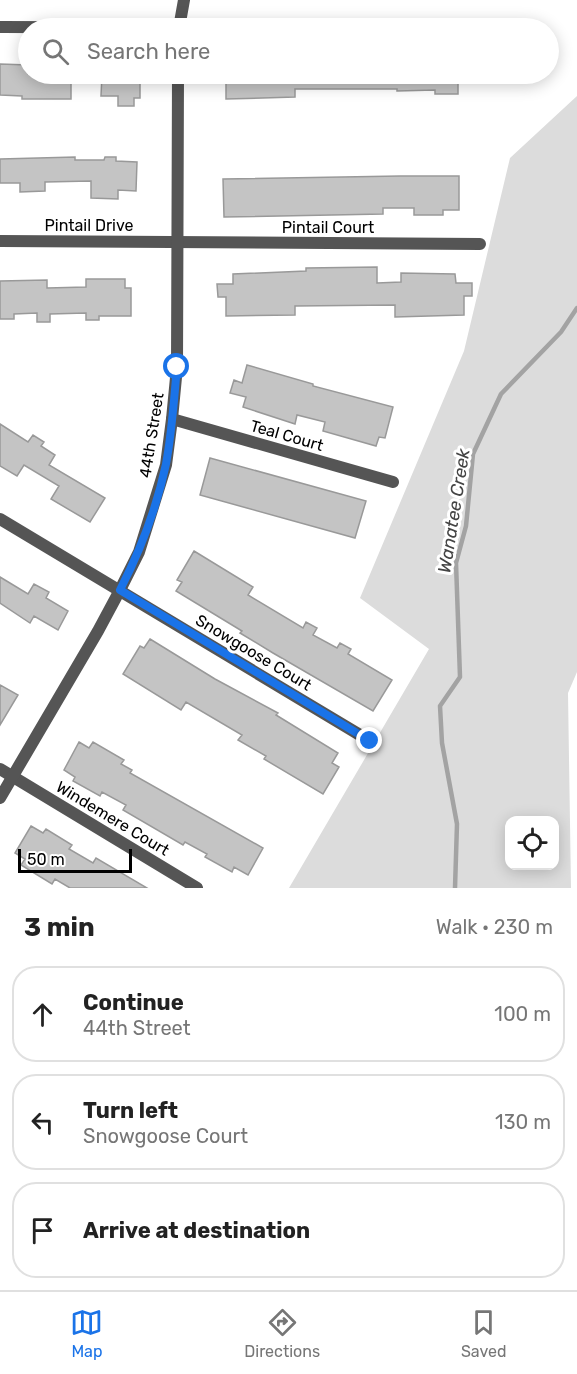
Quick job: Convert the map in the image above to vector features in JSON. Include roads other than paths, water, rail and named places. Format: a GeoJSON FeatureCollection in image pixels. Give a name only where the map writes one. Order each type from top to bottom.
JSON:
{"type":"FeatureCollection","features":[{"type":"Feature","properties":{"kind":"street"},"geometry":{"type":"LineString","coordinates":[[181,18],[184,0]]}},
{"type":"Feature","properties":{"kind":"street"},"geometry":{"type":"LineString","coordinates":[[0,27],[18,27]]}},
{"type":"Feature","properties":{"kind":"street","name":"44th Street"},"geometry":{"type":"LineString","coordinates":[[0,798],[99,631],[139,552],[166,465],[177,367],[178,84]]}},
{"type":"Feature","properties":{"kind":"street","name":"Pintail Drive"},"geometry":{"type":"LineString","coordinates":[[0,241],[177,242]]}},
{"type":"Feature","properties":{"kind":"street","name":"Pintail Court"},"geometry":{"type":"LineString","coordinates":[[177,242],[480,244]]}},
{"type":"Feature","properties":{"kind":"street","name":"Teal Court"},"geometry":{"type":"LineString","coordinates":[[172,419],[393,482]]}},
{"type":"Feature","properties":{"kind":"street","name":"Snowgoose Court"},"geometry":{"type":"LineString","coordinates":[[0,519],[370,741]]}},
{"type":"Feature","properties":{"kind":"street","name":"Windemere Court"},"geometry":{"type":"LineString","coordinates":[[0,769],[197,888]]}},
{"type":"Feature","properties":{"kind":"waterway","name":"Wanatee Creek"},"geometry":{"type":"LineString","coordinates":[[455,888],[457,824],[442,743],[440,706],[460,677],[456,563],[466,526],[473,454],[501,394],[561,332],[577,308]]}}]}
